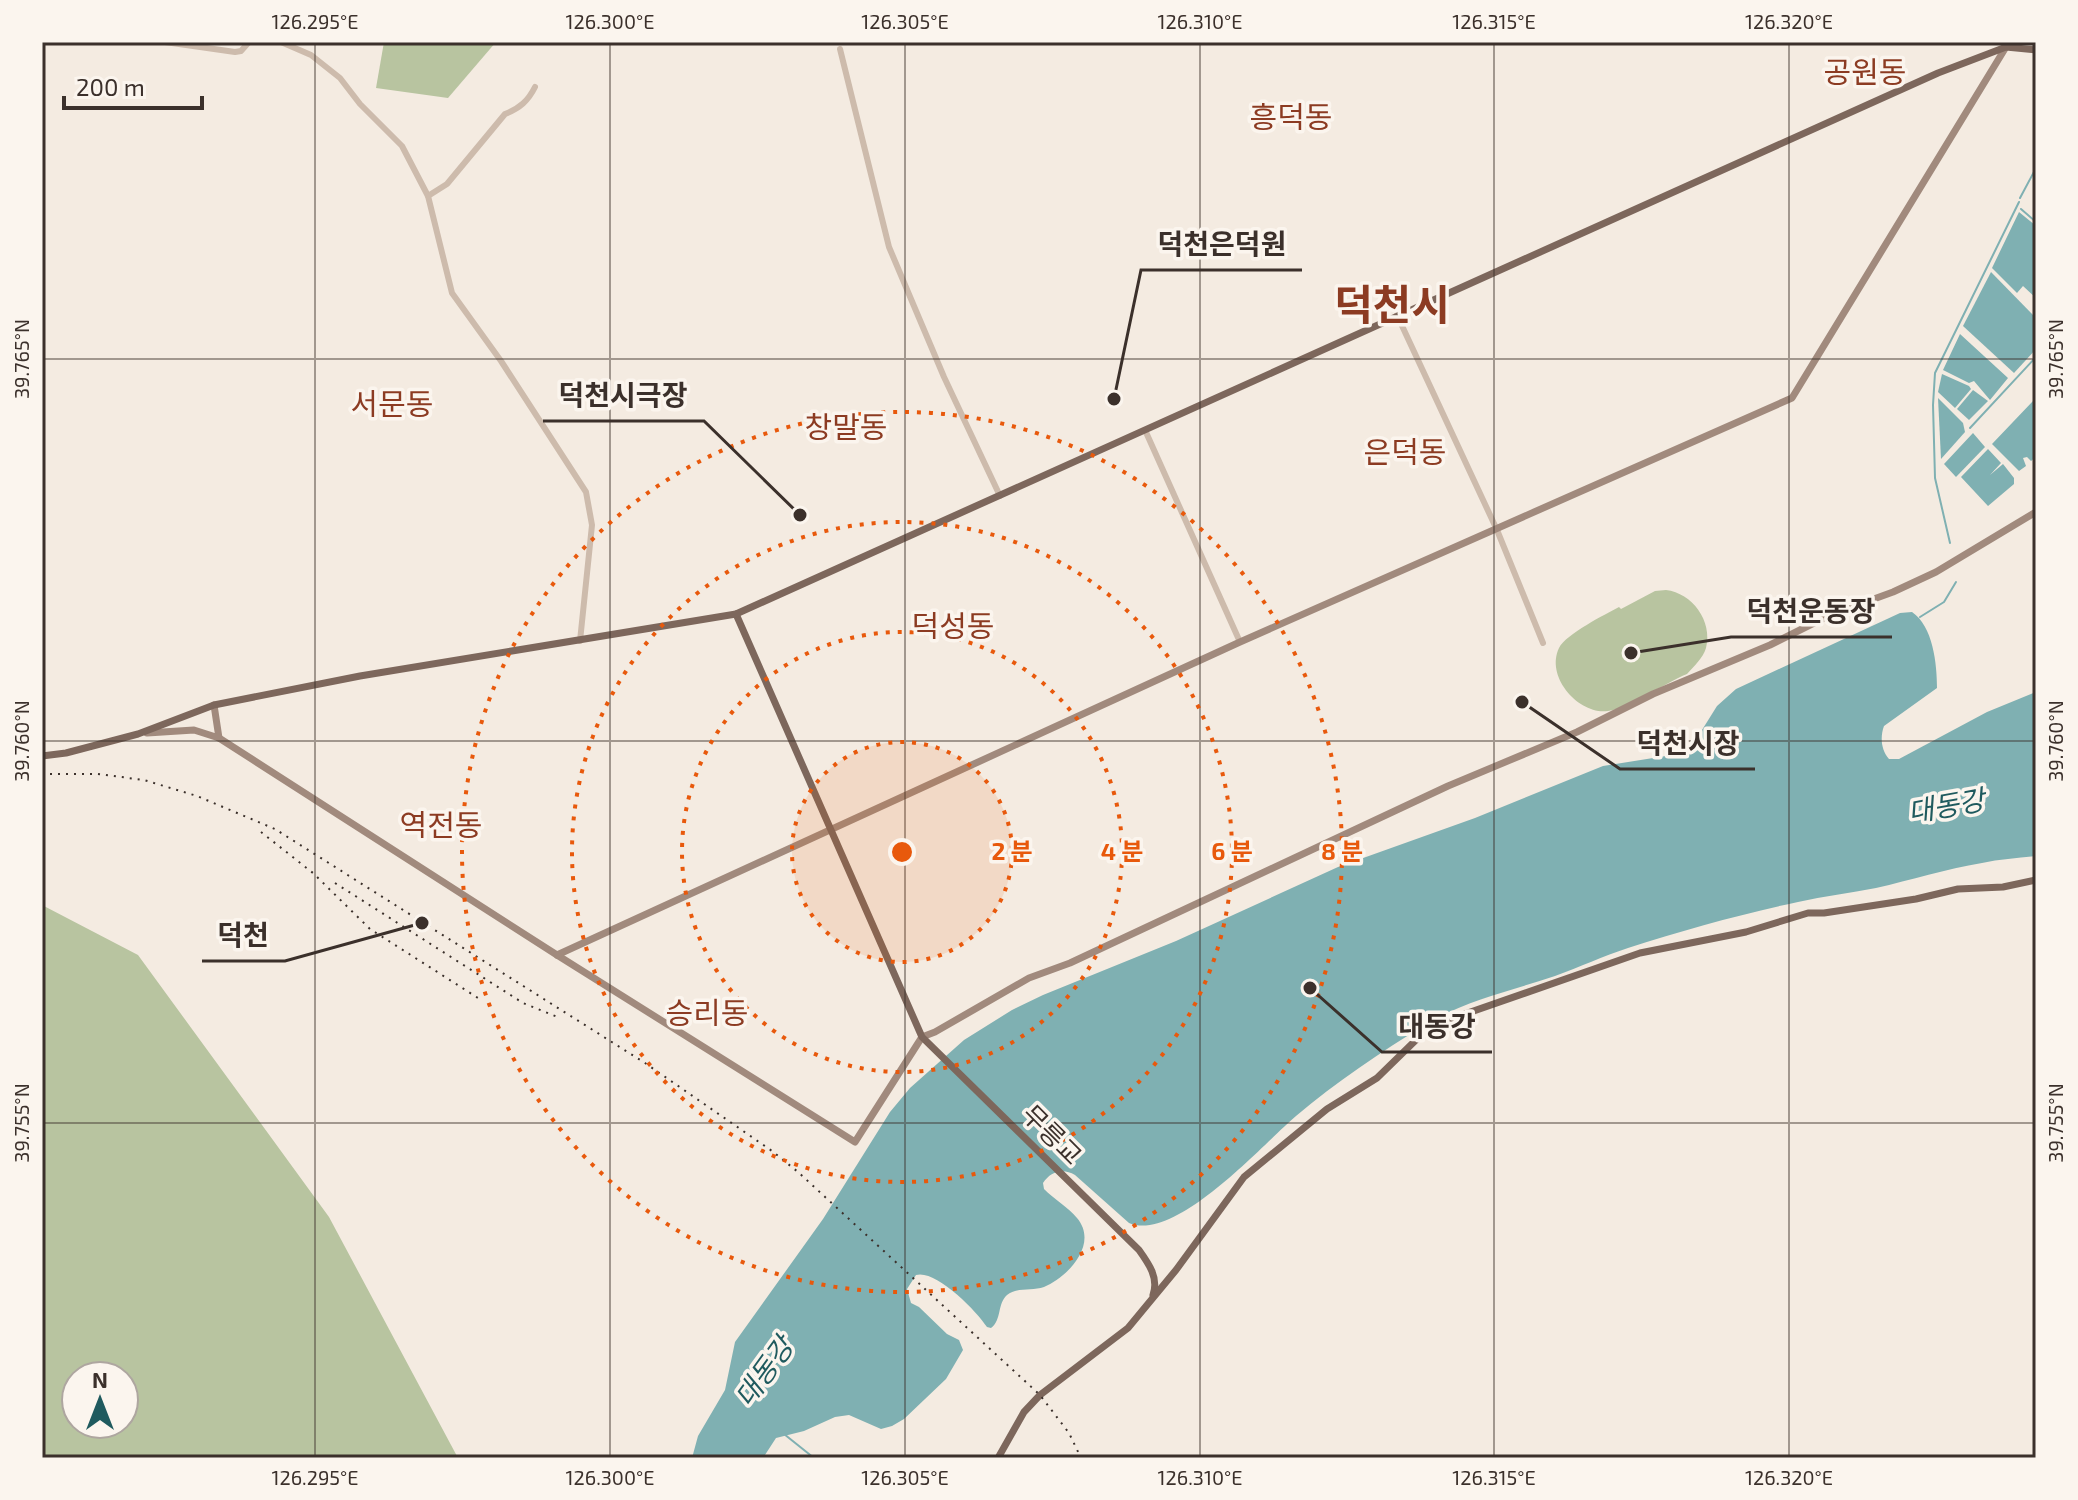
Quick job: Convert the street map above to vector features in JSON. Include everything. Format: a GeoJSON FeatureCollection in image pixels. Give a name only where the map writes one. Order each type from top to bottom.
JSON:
{"type":"FeatureCollection","features":[{"type":"Feature","properties":{"kind":"main road"},"geometry":{"type":"LineString","coordinates":[[42,756],[66,753],[138,734],[214,705],[360,676],[736,614],[1938,73],[2006,44],[2036,50]]}},
{"type":"Feature","properties":{"kind":"main road"},"geometry":{"type":"LineString","coordinates":[[557,955],[1240,642],[1792,398],[2006,44]]}},
{"type":"Feature","properties":{"kind":"main road"},"geometry":{"type":"LineString","coordinates":[[138,734],[194,730],[219,738],[855,1142],[922,1037],[1029,978],[1070,963],[1653,694],[1770,645],[1840,611],[1893,592],[1936,572],[2036,512]]}},
{"type":"Feature","properties":{"kind":"main road"},"geometry":{"type":"LineString","coordinates":[[736,614],[922,1037]]}},
{"type":"Feature","properties":{"kind":"main road"},"geometry":{"type":"LineString","coordinates":[[214,705],[219,738]]}},
{"type":"Feature","properties":{"kind":"main road"},"geometry":{"type":"LineString","coordinates":[[998,1458],[1024,1412],[1060,1378],[1128,1328],[1176,1270],[1250,1170],[1279,1151],[1327,1109],[1377,1078],[1429,1030],[1455,1016],[1640,953],[1746,932],[1808,913],[2036,880]]}},
{"type":"Feature","properties":{"kind":"main road","name":"무릉교"},"geometry":{"type":"LineString","coordinates":[[922,1037],[1139,1250],[1149,1263],[1155,1282],[1153,1297]]}},
{"type":"Feature","properties":{"kind":"street"},"geometry":{"type":"LineString","coordinates":[[165,42],[235,52],[241,51],[249,42]]}},
{"type":"Feature","properties":{"kind":"street"},"geometry":{"type":"LineString","coordinates":[[281,42],[311,55],[340,78],[360,104],[402,146],[428,196],[452,293],[501,361],[586,492],[592,525],[580,641]]}},
{"type":"Feature","properties":{"kind":"street"},"geometry":{"type":"LineString","coordinates":[[840,49],[889,247],[944,377],[1000,496]]}},
{"type":"Feature","properties":{"kind":"street"},"geometry":{"type":"LineString","coordinates":[[428,196],[447,184],[505,114],[530,99],[535,87]]}},
{"type":"Feature","properties":{"kind":"street"},"geometry":{"type":"LineString","coordinates":[[1397,315],[1497,530],[1543,643]]}},
{"type":"Feature","properties":{"kind":"street"},"geometry":{"type":"LineString","coordinates":[[1145,430],[1240,642]]}},
{"type":"Feature","properties":{"kind":"green space"},"geometry":{"type":"Polygon","coordinates":[[[384,42],[496,42],[448,98],[376,88],[384,42]]]}},
{"type":"Feature","properties":{"kind":"green space"},"geometry":{"type":"Polygon","coordinates":[[[1666,590],[1692,603],[1706,628],[1705,652],[1687,674],[1608,711],[1586,707],[1567,692],[1557,671],[1556,659],[1563,643],[1619,607],[1621,609],[1655,591],[1666,590]]]}},
{"type":"Feature","properties":{"kind":"green space"},"geometry":{"type":"Polygon","coordinates":[[[42,905],[138,955],[329,1217],[458,1458],[42,1458],[42,905]]]}},
{"type":"Feature","properties":{"kind":"water"},"geometry":{"type":"Polygon","coordinates":[[[2019,212],[2036,226],[2036,298],[2023,286],[2017,293],[1992,268],[2019,212]]]}},
{"type":"Feature","properties":{"kind":"water"},"geometry":{"type":"Polygon","coordinates":[[[1991,272],[2036,318],[2036,349],[2014,373],[1963,326],[1991,272]]]}},
{"type":"Feature","properties":{"kind":"water"},"geometry":{"type":"Polygon","coordinates":[[[1960,334],[2008,378],[1990,400],[1974,381],[1969,383],[1943,370],[1960,334]]]}},
{"type":"Feature","properties":{"kind":"water"},"geometry":{"type":"Polygon","coordinates":[[[1942,374],[1971,389],[1955,408],[1938,392],[1942,374]]]}},
{"type":"Feature","properties":{"kind":"water"},"geometry":{"type":"Polygon","coordinates":[[[1973,390],[1988,401],[1969,420],[1957,409],[1973,390]]]}},
{"type":"Feature","properties":{"kind":"water"},"geometry":{"type":"Polygon","coordinates":[[[1938,398],[1963,423],[1965,432],[1941,459],[1938,398]]]}},
{"type":"Feature","properties":{"kind":"water"},"geometry":{"type":"Polygon","coordinates":[[[2033,401],[2036,403],[2036,457],[2031,461],[2023,458],[2026,466],[2019,471],[1992,444],[2033,401]]]}},
{"type":"Feature","properties":{"kind":"water"},"geometry":{"type":"Polygon","coordinates":[[[1973,433],[1985,447],[1956,477],[1944,464],[1973,433]]]}},
{"type":"Feature","properties":{"kind":"water"},"geometry":{"type":"Polygon","coordinates":[[[1988,449],[2001,463],[1990,475],[2003,464],[2014,478],[2014,484],[1988,506],[1961,477],[1988,449]]]}},
{"type":"Feature","properties":{"kind":"water"},"geometry":{"type":"Polygon","coordinates":[[[1912,612],[1925,626],[1929,636],[1935,657],[1937,688],[1884,726],[1884,752],[1889,759],[1899,759],[1987,712],[2036,692],[2036,856],[1969,865],[1734,917],[1628,948],[1456,1009],[1408,1035],[1343,1079],[1296,1116],[1218,1187],[1170,1219],[1148,1225],[1129,1223],[1075,1175],[1062,1171],[1053,1173],[1043,1183],[1044,1189],[1077,1218],[1083,1228],[1083,1249],[1078,1258],[1062,1276],[1044,1287],[1007,1295],[991,1328],[944,1284],[934,1278],[916,1275],[907,1289],[911,1303],[947,1334],[959,1340],[963,1350],[946,1379],[904,1419],[881,1429],[849,1415],[835,1417],[804,1431],[776,1438],[763,1458],[692,1458],[698,1436],[725,1390],[735,1342],[823,1219],[890,1112],[910,1088],[964,1040],[1043,995],[1176,941],[1338,867],[1475,818],[1603,766],[1672,755],[1687,748],[1697,738],[1717,706],[1736,689],[1900,613],[1912,612]]]}},
{"type":"Feature","properties":{"kind":"waterway"},"geometry":{"type":"LineString","coordinates":[[2020,198],[2036,168]]}},
{"type":"Feature","properties":{"kind":"waterway"},"geometry":{"type":"LineString","coordinates":[[1950,543],[1935,478],[1935,373],[2019,202]]}},
{"type":"Feature","properties":{"kind":"waterway"},"geometry":{"type":"LineString","coordinates":[[2021,209],[2036,222]]}},
{"type":"Feature","properties":{"kind":"waterway"},"geometry":{"type":"LineString","coordinates":[[1970,428],[2036,357]]}},
{"type":"Feature","properties":{"kind":"waterway"},"geometry":{"type":"LineString","coordinates":[[1920,617],[1944,602],[1956,582]]}},
{"type":"Feature","properties":{"kind":"waterway"},"geometry":{"type":"LineString","coordinates":[[784,1434],[814,1458]]}},
{"type":"Feature","properties":{"kind":"railway"},"geometry":{"type":"LineString","coordinates":[[42,774],[98,774],[144,780],[197,796],[275,829],[645,1063],[798,1172],[1040,1395],[1069,1433],[1081,1458]]}},
{"type":"Feature","properties":{"kind":"railway"},"geometry":{"type":"LineString","coordinates":[[261,832],[313,873],[370,929],[478,998]]}},
{"type":"Feature","properties":{"kind":"railway"},"geometry":{"type":"LineString","coordinates":[[335,883],[523,1003],[560,1018]]}},
{"type":"Feature","properties":{"kind":"place","name":"덕천은덕원"},"geometry":{"type":"Point","coordinates":[1114,399]}},
{"type":"Feature","properties":{"kind":"place","name":"덕천시극장"},"geometry":{"type":"Point","coordinates":[800,515]}},
{"type":"Feature","properties":{"kind":"place","name":"덕천운동장"},"geometry":{"type":"Point","coordinates":[1631,653]}},
{"type":"Feature","properties":{"kind":"place","name":"덕천시장"},"geometry":{"type":"Point","coordinates":[1522,702]}},
{"type":"Feature","properties":{"kind":"place","name":"덕천"},"geometry":{"type":"Point","coordinates":[422,923]}},
{"type":"Feature","properties":{"kind":"place","name":"대동강"},"geometry":{"type":"Point","coordinates":[1310,988]}},
{"type":"Feature","properties":{"kind":"district","name":"공원동"},"geometry":{"type":"Point","coordinates":[1865,73]}},
{"type":"Feature","properties":{"kind":"district","name":"흥덕동"},"geometry":{"type":"Point","coordinates":[1291,118]}},
{"type":"Feature","properties":{"kind":"district","name":"덕천시"},"geometry":{"type":"Point","coordinates":[1392,305]}},
{"type":"Feature","properties":{"kind":"district","name":"서문동"},"geometry":{"type":"Point","coordinates":[392,405]}},
{"type":"Feature","properties":{"kind":"district","name":"창말동"},"geometry":{"type":"Point","coordinates":[846,428]}},
{"type":"Feature","properties":{"kind":"district","name":"은덕동"},"geometry":{"type":"Point","coordinates":[1405,453]}},
{"type":"Feature","properties":{"kind":"district","name":"덕성동"},"geometry":{"type":"Point","coordinates":[953,627]}},
{"type":"Feature","properties":{"kind":"district","name":"역전동"},"geometry":{"type":"Point","coordinates":[441,826]}},
{"type":"Feature","properties":{"kind":"district","name":"승리동"},"geometry":{"type":"Point","coordinates":[707,1014]}}]}
